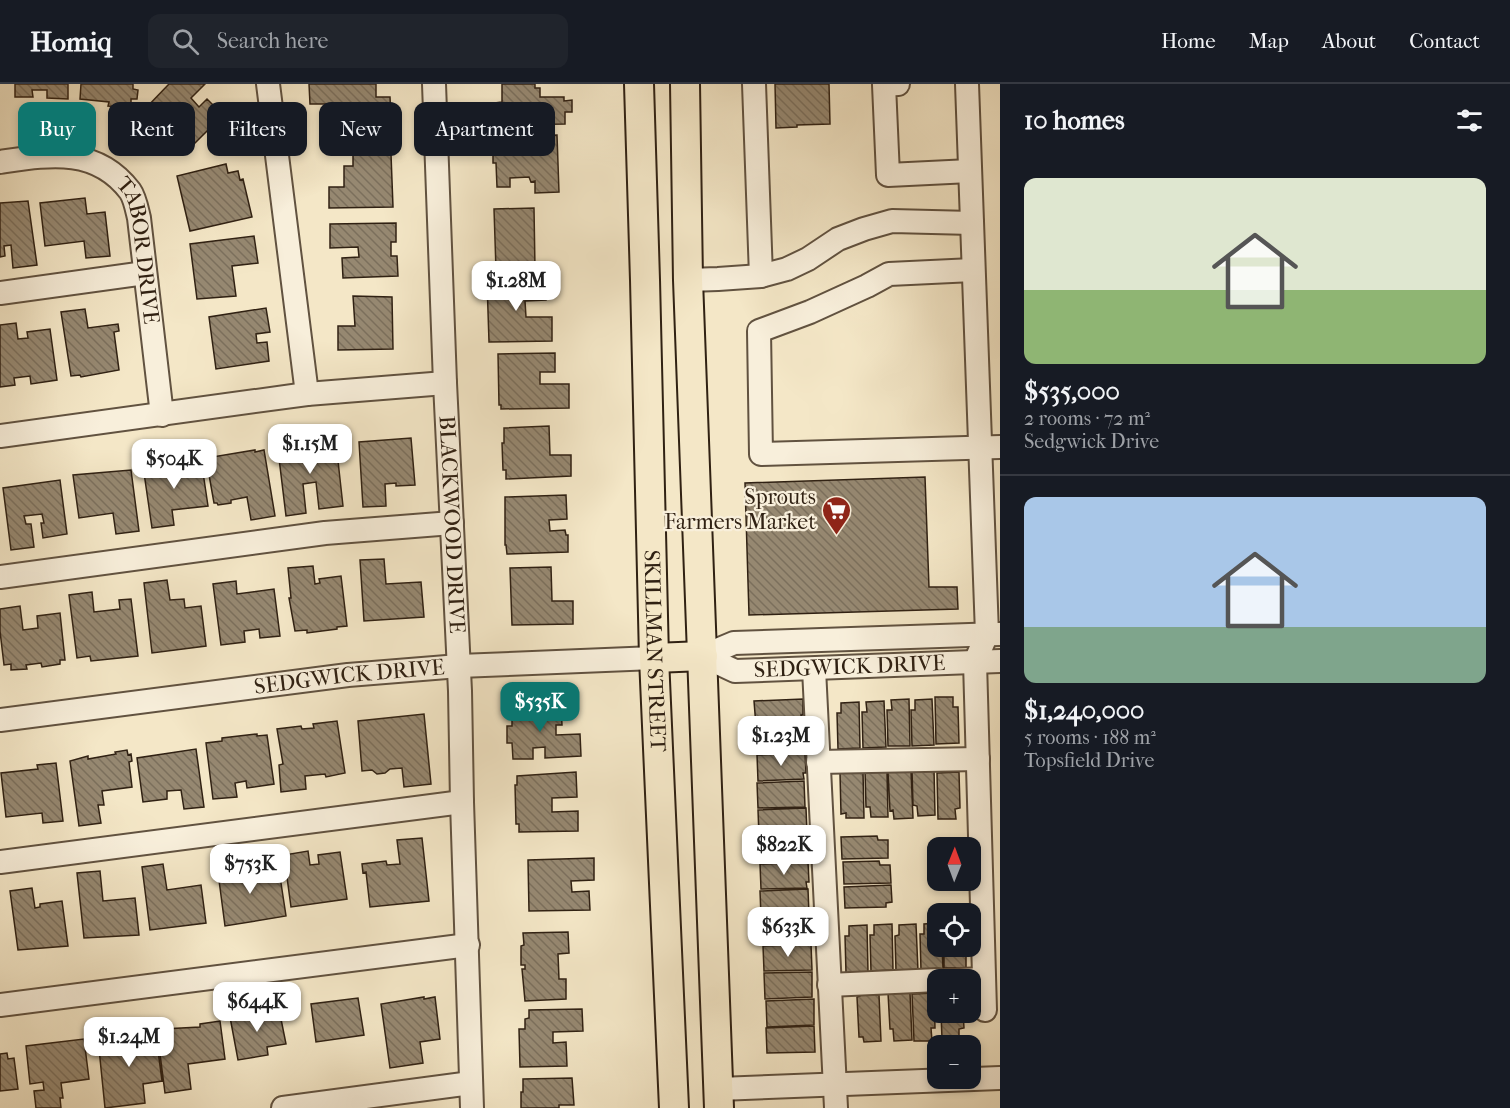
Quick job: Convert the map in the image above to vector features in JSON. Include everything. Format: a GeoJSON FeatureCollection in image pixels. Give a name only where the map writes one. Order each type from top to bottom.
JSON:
{"type":"FeatureCollection","features":[{"type":"Feature","properties":{"kind":"main road","name":"SKILLMAN STREET"},"geometry":{"type":"LineString","coordinates":[[639,84],[654,658],[674,1100]]}},
{"type":"Feature","properties":{"kind":"main road"},"geometry":{"type":"LineString","coordinates":[[674,1100],[719,1098],[688,280],[685,84]]}},
{"type":"Feature","properties":{"kind":"main road"},"geometry":{"type":"LineString","coordinates":[[645,282],[688,280]]}},
{"type":"Feature","properties":{"kind":"main road","name":"SEDGWICK DRIVE"},"geometry":{"type":"LineString","coordinates":[[654,658],[703,656]]}},
{"type":"Feature","properties":{"kind":"street"},"geometry":{"type":"LineString","coordinates":[[268,84],[308,394]]}},
{"type":"Feature","properties":{"kind":"street","name":"BLACKWOOD DRIVE"},"geometry":{"type":"LineString","coordinates":[[434,84],[445,383],[459,666],[472,1108]]}},
{"type":"Feature","properties":{"kind":"street"},"geometry":{"type":"LineString","coordinates":[[754,84],[761,276]]}},
{"type":"Feature","properties":{"kind":"street"},"geometry":{"type":"LineString","coordinates":[[898,84],[884,85],[888,175],[970,171]]}},
{"type":"Feature","properties":{"kind":"street"},"geometry":{"type":"LineString","coordinates":[[967,84],[974,270],[990,447],[993,634],[975,662],[978,759],[990,860],[984,979],[985,1010]]}},
{"type":"Feature","properties":{"kind":"street","name":"TABOR DRIVE"},"geometry":{"type":"LineString","coordinates":[[0,162],[32,157],[68,156],[92,160],[114,176],[131,193],[139,218],[162,415]]}},
{"type":"Feature","properties":{"kind":"street"},"geometry":{"type":"LineString","coordinates":[[688,280],[761,276],[787,269],[808,259],[838,239],[892,221],[972,223]]}},
{"type":"Feature","properties":{"kind":"street"},"geometry":{"type":"LineString","coordinates":[[974,270],[889,274],[810,312],[759,331],[761,454],[990,447]]}},
{"type":"Feature","properties":{"kind":"street"},"geometry":{"type":"LineString","coordinates":[[0,293],[145,273]]}},
{"type":"Feature","properties":{"kind":"street"},"geometry":{"type":"LineString","coordinates":[[0,436],[308,394],[445,383]]}},
{"type":"Feature","properties":{"kind":"street"},"geometry":{"type":"LineString","coordinates":[[0,577],[325,533],[452,523]]}},
{"type":"Feature","properties":{"kind":"street","name":"SEDGWICK DRIVE"},"geometry":{"type":"LineString","coordinates":[[703,656],[734,643],[993,634]]}},
{"type":"Feature","properties":{"kind":"street","name":"SEDGWICK DRIVE"},"geometry":{"type":"LineString","coordinates":[[703,656],[735,671],[1000,661]]}},
{"type":"Feature","properties":{"kind":"street","name":"SEDGWICK DRIVE"},"geometry":{"type":"LineString","coordinates":[[0,720],[348,675],[459,666],[654,658]]}},
{"type":"Feature","properties":{"kind":"street"},"geometry":{"type":"LineString","coordinates":[[813,669],[836,1108]]}},
{"type":"Feature","properties":{"kind":"street"},"geometry":{"type":"LineString","coordinates":[[818,762],[978,759]]}},
{"type":"Feature","properties":{"kind":"street"},"geometry":{"type":"LineString","coordinates":[[0,862],[462,802]]}},
{"type":"Feature","properties":{"kind":"street"},"geometry":{"type":"LineString","coordinates":[[0,1005],[468,945]]}},
{"type":"Feature","properties":{"kind":"street"},"geometry":{"type":"LineString","coordinates":[[829,985],[927,981]]}},
{"type":"Feature","properties":{"kind":"street"},"geometry":{"type":"LineString","coordinates":[[719,1098],[835,1084],[1000,1078]]}},
{"type":"Feature","properties":{"kind":"street"},"geometry":{"type":"LineString","coordinates":[[283,1108],[471,1083]]}},
{"type":"Feature","properties":{"kind":"building"},"geometry":{"type":"Polygon","coordinates":[[[15,84],[68,84],[68,99],[47,98],[47,90],[32,90],[33,97],[15,97],[15,84]]]}},
{"type":"Feature","properties":{"kind":"building"},"geometry":{"type":"Polygon","coordinates":[[[81,84],[133,84],[133,89],[138,90],[137,99],[131,99],[131,102],[80,99],[81,84]]]}},
{"type":"Feature","properties":{"kind":"building"},"geometry":{"type":"Polygon","coordinates":[[[169,84],[205,84],[191,98],[195,102],[152,102],[169,84]]]}},
{"type":"Feature","properties":{"kind":"building"},"geometry":{"type":"Polygon","coordinates":[[[309,84],[376,84],[376,97],[390,97],[390,102],[310,104],[309,84]]]}},
{"type":"Feature","properties":{"kind":"building"},"geometry":{"type":"Polygon","coordinates":[[[502,84],[535,84],[535,88],[540,88],[540,97],[564,97],[564,101],[572,100],[572,112],[565,112],[565,124],[555,124],[555,102],[502,102],[502,84]]]}},
{"type":"Feature","properties":{"kind":"building"},"geometry":{"type":"Polygon","coordinates":[[[775,84],[829,84],[830,124],[776,128],[775,84]]]}},
{"type":"Feature","properties":{"kind":"building"},"geometry":{"type":"Polygon","coordinates":[[[207,99],[210,102],[207,102],[207,131],[195,143],[195,102],[199,107],[207,99]]]}},
{"type":"Feature","properties":{"kind":"building"},"geometry":{"type":"Polygon","coordinates":[[[555,135],[557,135],[559,192],[535,193],[535,181],[531,182],[529,177],[510,178],[510,187],[497,187],[496,163],[493,163],[493,156],[555,156],[555,135]]]}},
{"type":"Feature","properties":{"kind":"building"},"geometry":{"type":"Polygon","coordinates":[[[353,156],[391,156],[393,207],[329,208],[329,187],[344,187],[344,166],[353,166],[353,156]]]}},
{"type":"Feature","properties":{"kind":"building"},"geometry":{"type":"Polygon","coordinates":[[[226,164],[228,173],[238,171],[240,180],[243,179],[252,217],[190,231],[177,176],[226,164]]]}},
{"type":"Feature","properties":{"kind":"building"},"geometry":{"type":"Polygon","coordinates":[[[85,198],[87,214],[105,212],[110,256],[86,258],[84,241],[45,246],[40,203],[85,198]]]}},
{"type":"Feature","properties":{"kind":"building"},"geometry":{"type":"Polygon","coordinates":[[[28,201],[37,265],[13,268],[11,245],[4,246],[5,256],[0,257],[0,203],[28,201]]]}},
{"type":"Feature","properties":{"kind":"building"},"geometry":{"type":"Polygon","coordinates":[[[534,208],[535,269],[496,270],[494,209],[534,208]]]}},
{"type":"Feature","properties":{"kind":"building"},"geometry":{"type":"Polygon","coordinates":[[[396,223],[396,242],[391,242],[391,256],[397,256],[398,276],[343,278],[342,258],[359,257],[358,247],[330,248],[330,224],[396,223]]]}},
{"type":"Feature","properties":{"kind":"building"},"geometry":{"type":"Polygon","coordinates":[[[254,236],[258,263],[232,266],[236,296],[197,299],[190,244],[254,236]]]}},
{"type":"Feature","properties":{"kind":"building"},"geometry":{"type":"Polygon","coordinates":[[[545,279],[546,300],[525,301],[526,317],[552,317],[552,341],[489,342],[487,281],[545,279]]]}},
{"type":"Feature","properties":{"kind":"building"},"geometry":{"type":"Polygon","coordinates":[[[353,296],[392,297],[393,349],[338,350],[338,326],[355,326],[353,296]]]}},
{"type":"Feature","properties":{"kind":"building"},"geometry":{"type":"Polygon","coordinates":[[[266,308],[270,332],[256,334],[257,343],[267,342],[269,361],[216,369],[209,317],[266,308]]]}},
{"type":"Feature","properties":{"kind":"building"},"geometry":{"type":"Polygon","coordinates":[[[85,309],[88,328],[118,324],[119,331],[114,332],[119,370],[81,377],[80,375],[71,376],[61,312],[85,309]]]}},
{"type":"Feature","properties":{"kind":"building"},"geometry":{"type":"Polygon","coordinates":[[[16,323],[18,339],[28,338],[27,332],[50,329],[57,380],[31,384],[30,376],[14,378],[15,385],[0,387],[0,325],[16,323]]]}},
{"type":"Feature","properties":{"kind":"building"},"geometry":{"type":"Polygon","coordinates":[[[555,353],[555,372],[540,372],[540,384],[569,384],[569,408],[501,409],[498,354],[555,353]]]}},
{"type":"Feature","properties":{"kind":"building"},"geometry":{"type":"Polygon","coordinates":[[[549,426],[550,455],[571,455],[571,476],[506,479],[506,470],[503,470],[504,428],[549,426]]]}},
{"type":"Feature","properties":{"kind":"building"},"geometry":{"type":"Polygon","coordinates":[[[411,438],[415,485],[385,484],[386,506],[363,507],[359,442],[411,438]]]}},
{"type":"Feature","properties":{"kind":"building"},"geometry":{"type":"Polygon","coordinates":[[[325,440],[325,445],[336,443],[343,506],[319,509],[316,482],[303,484],[306,513],[286,516],[278,450],[289,448],[288,445],[325,440]]]}},
{"type":"Feature","properties":{"kind":"building"},"geometry":{"type":"Polygon","coordinates":[[[255,450],[255,452],[264,450],[275,516],[251,520],[247,497],[231,500],[231,503],[218,505],[214,503],[206,458],[255,450]]]}},
{"type":"Feature","properties":{"kind":"building"},"geometry":{"type":"Polygon","coordinates":[[[201,459],[208,506],[172,510],[174,525],[152,528],[143,466],[162,464],[162,467],[201,459]]]}},
{"type":"Feature","properties":{"kind":"building"},"geometry":{"type":"Polygon","coordinates":[[[131,470],[139,531],[116,534],[113,513],[79,518],[73,475],[131,470]]]}},
{"type":"Feature","properties":{"kind":"building","name":"Sprouts Farmers Market"},"geometry":{"type":"Polygon","coordinates":[[[925,477],[929,587],[957,587],[958,609],[749,615],[745,483],[925,477]]]}},
{"type":"Feature","properties":{"kind":"building"},"geometry":{"type":"Polygon","coordinates":[[[60,480],[67,534],[43,538],[42,514],[24,516],[26,524],[31,524],[34,547],[11,550],[3,488],[60,480]]]}},
{"type":"Feature","properties":{"kind":"building"},"geometry":{"type":"Polygon","coordinates":[[[566,495],[567,519],[549,520],[550,531],[565,530],[568,535],[568,552],[507,554],[505,497],[566,495]]]}},
{"type":"Feature","properties":{"kind":"building"},"geometry":{"type":"Polygon","coordinates":[[[384,559],[386,584],[421,582],[424,617],[364,621],[360,560],[384,559]]]}},
{"type":"Feature","properties":{"kind":"building"},"geometry":{"type":"Polygon","coordinates":[[[313,566],[315,584],[320,583],[319,579],[341,576],[347,626],[307,633],[307,630],[295,631],[289,598],[291,598],[288,568],[313,566]]]}},
{"type":"Feature","properties":{"kind":"building"},"geometry":{"type":"Polygon","coordinates":[[[551,567],[552,601],[573,601],[573,624],[512,625],[510,568],[551,567]]]}},
{"type":"Feature","properties":{"kind":"building"},"geometry":{"type":"Polygon","coordinates":[[[167,580],[170,600],[184,599],[185,608],[201,606],[206,646],[152,653],[144,583],[167,580]]]}},
{"type":"Feature","properties":{"kind":"building"},"geometry":{"type":"Polygon","coordinates":[[[236,581],[237,594],[274,589],[280,636],[260,638],[259,629],[244,631],[245,642],[221,645],[213,584],[236,581]]]}},
{"type":"Feature","properties":{"kind":"building"},"geometry":{"type":"Polygon","coordinates":[[[92,592],[94,612],[120,609],[119,600],[131,599],[138,656],[91,661],[90,656],[77,658],[69,595],[92,592]]]}},
{"type":"Feature","properties":{"kind":"building"},"geometry":{"type":"Polygon","coordinates":[[[20,606],[23,630],[38,628],[37,616],[60,613],[65,660],[60,660],[60,664],[42,667],[41,663],[26,665],[27,669],[11,670],[11,664],[4,665],[0,609],[20,606]]]}},
{"type":"Feature","properties":{"kind":"building"},"geometry":{"type":"Polygon","coordinates":[[[935,697],[953,697],[953,707],[958,707],[959,743],[936,744],[935,697]]]}},
{"type":"Feature","properties":{"kind":"building"},"geometry":{"type":"Polygon","coordinates":[[[803,699],[802,724],[756,726],[754,701],[803,699]]]}},
{"type":"Feature","properties":{"kind":"building"},"geometry":{"type":"Polygon","coordinates":[[[909,699],[910,746],[888,746],[887,710],[892,710],[891,700],[909,699]]]}},
{"type":"Feature","properties":{"kind":"building"},"geometry":{"type":"Polygon","coordinates":[[[932,699],[934,745],[912,746],[911,710],[915,710],[915,700],[932,699]]]}},
{"type":"Feature","properties":{"kind":"building"},"geometry":{"type":"Polygon","coordinates":[[[884,701],[886,747],[863,748],[862,712],[867,712],[866,702],[884,701]]]}},
{"type":"Feature","properties":{"kind":"building"},"geometry":{"type":"Polygon","coordinates":[[[859,702],[860,748],[838,749],[837,713],[841,713],[841,703],[859,702]]]}},
{"type":"Feature","properties":{"kind":"building"},"geometry":{"type":"Polygon","coordinates":[[[561,705],[562,725],[556,725],[556,735],[580,734],[581,756],[545,758],[545,747],[533,748],[533,759],[513,759],[512,743],[507,743],[507,726],[512,726],[512,707],[561,705]]]}},
{"type":"Feature","properties":{"kind":"building"},"geometry":{"type":"Polygon","coordinates":[[[424,714],[431,784],[404,787],[402,768],[390,769],[385,773],[377,774],[372,770],[362,771],[358,721],[424,714]]]}},
{"type":"Feature","properties":{"kind":"building"},"geometry":{"type":"Polygon","coordinates":[[[337,721],[345,773],[326,777],[325,774],[305,776],[306,789],[281,792],[279,765],[283,764],[277,729],[301,726],[302,729],[314,728],[313,724],[337,721]]]}},
{"type":"Feature","properties":{"kind":"building"},"geometry":{"type":"Polygon","coordinates":[[[804,726],[803,752],[757,754],[756,729],[804,726]]]}},
{"type":"Feature","properties":{"kind":"building"},"geometry":{"type":"Polygon","coordinates":[[[257,734],[257,736],[267,735],[274,784],[247,788],[246,781],[235,783],[237,797],[213,799],[206,743],[222,741],[222,738],[257,734]]]}},
{"type":"Feature","properties":{"kind":"building"},"geometry":{"type":"Polygon","coordinates":[[[196,749],[204,807],[184,809],[181,790],[167,791],[167,799],[143,802],[137,758],[196,749]]]}},
{"type":"Feature","properties":{"kind":"building"},"geometry":{"type":"Polygon","coordinates":[[[127,750],[128,755],[131,754],[132,761],[129,762],[132,787],[102,791],[104,805],[98,805],[101,823],[79,826],[70,761],[88,756],[88,759],[116,754],[115,752],[127,750]]]}},
{"type":"Feature","properties":{"kind":"building"},"geometry":{"type":"Polygon","coordinates":[[[805,753],[804,779],[758,781],[757,755],[805,753]]]}},
{"type":"Feature","properties":{"kind":"building"},"geometry":{"type":"Polygon","coordinates":[[[56,763],[63,821],[43,823],[42,813],[6,817],[1,773],[38,769],[37,765],[56,763]]]}},
{"type":"Feature","properties":{"kind":"building"},"geometry":{"type":"Polygon","coordinates":[[[934,769],[935,815],[918,816],[917,806],[913,805],[912,770],[934,769]]]}},
{"type":"Feature","properties":{"kind":"building"},"geometry":{"type":"Polygon","coordinates":[[[844,770],[863,772],[864,818],[846,818],[846,813],[841,814],[840,773],[844,773],[844,770]]]}},
{"type":"Feature","properties":{"kind":"building"},"geometry":{"type":"Polygon","coordinates":[[[865,771],[887,771],[888,817],[871,817],[870,807],[866,807],[865,771]]]}},
{"type":"Feature","properties":{"kind":"building"},"geometry":{"type":"Polygon","coordinates":[[[911,771],[913,818],[894,819],[893,810],[890,811],[888,772],[911,771]]]}},
{"type":"Feature","properties":{"kind":"building"},"geometry":{"type":"Polygon","coordinates":[[[576,772],[577,797],[552,798],[552,812],[578,811],[578,831],[519,832],[519,824],[516,824],[515,785],[517,785],[517,776],[576,772]]]}},
{"type":"Feature","properties":{"kind":"building"},"geometry":{"type":"Polygon","coordinates":[[[959,772],[960,808],[955,809],[956,819],[938,819],[937,773],[959,772]]]}},
{"type":"Feature","properties":{"kind":"building"},"geometry":{"type":"Polygon","coordinates":[[[804,781],[805,807],[758,808],[757,783],[804,781]]]}},
{"type":"Feature","properties":{"kind":"building"},"geometry":{"type":"Polygon","coordinates":[[[806,808],[807,834],[759,836],[758,810],[806,808]]]}},
{"type":"Feature","properties":{"kind":"building"},"geometry":{"type":"Polygon","coordinates":[[[807,835],[808,861],[760,862],[759,837],[807,835]]]}},
{"type":"Feature","properties":{"kind":"building"},"geometry":{"type":"Polygon","coordinates":[[[877,836],[878,840],[888,840],[888,858],[842,859],[841,837],[877,836]]]}},
{"type":"Feature","properties":{"kind":"building"},"geometry":{"type":"Polygon","coordinates":[[[422,838],[429,901],[370,907],[366,872],[363,873],[362,864],[386,861],[387,865],[400,864],[397,840],[422,838]]]}},
{"type":"Feature","properties":{"kind":"building"},"geometry":{"type":"Polygon","coordinates":[[[308,851],[310,865],[319,864],[318,855],[340,852],[347,899],[291,907],[284,855],[308,851]]]}},
{"type":"Feature","properties":{"kind":"building"},"geometry":{"type":"Polygon","coordinates":[[[594,858],[594,880],[571,881],[572,892],[589,891],[590,910],[529,911],[528,860],[594,858]]]}},
{"type":"Feature","properties":{"kind":"building"},"geometry":{"type":"Polygon","coordinates":[[[242,861],[244,875],[279,870],[286,916],[225,926],[217,865],[242,861]]]}},
{"type":"Feature","properties":{"kind":"building"},"geometry":{"type":"Polygon","coordinates":[[[879,861],[880,865],[890,865],[891,883],[844,884],[843,862],[879,861]]]}},
{"type":"Feature","properties":{"kind":"building"},"geometry":{"type":"Polygon","coordinates":[[[808,862],[807,888],[761,889],[760,864],[808,862]]]}},
{"type":"Feature","properties":{"kind":"building"},"geometry":{"type":"Polygon","coordinates":[[[163,864],[167,890],[201,885],[206,923],[150,930],[142,867],[163,864]]]}},
{"type":"Feature","properties":{"kind":"building"},"geometry":{"type":"Polygon","coordinates":[[[100,871],[103,901],[135,898],[139,935],[84,938],[77,873],[100,871]]]}},
{"type":"Feature","properties":{"kind":"building"},"geometry":{"type":"Polygon","coordinates":[[[891,885],[892,902],[886,903],[886,907],[845,908],[844,887],[891,885]]]}},
{"type":"Feature","properties":{"kind":"building"},"geometry":{"type":"Polygon","coordinates":[[[32,888],[35,908],[40,907],[40,904],[62,901],[68,946],[18,950],[10,891],[32,888]]]}},
{"type":"Feature","properties":{"kind":"building"},"geometry":{"type":"Polygon","coordinates":[[[808,889],[809,915],[761,916],[760,891],[808,889]]]}},
{"type":"Feature","properties":{"kind":"building"},"geometry":{"type":"Polygon","coordinates":[[[809,917],[810,942],[762,944],[761,918],[809,917]]]}},
{"type":"Feature","properties":{"kind":"building"},"geometry":{"type":"Polygon","coordinates":[[[892,924],[893,970],[871,971],[870,935],[874,935],[874,925],[892,924]]]}},
{"type":"Feature","properties":{"kind":"building"},"geometry":{"type":"Polygon","coordinates":[[[916,924],[918,971],[896,971],[895,936],[899,935],[899,925],[916,924]]]}},
{"type":"Feature","properties":{"kind":"building"},"geometry":{"type":"Polygon","coordinates":[[[924,924],[927,924],[927,957],[942,957],[943,969],[921,970],[920,934],[924,934],[924,924]]]}},
{"type":"Feature","properties":{"kind":"building"},"geometry":{"type":"Polygon","coordinates":[[[867,925],[868,972],[846,973],[845,936],[849,936],[849,926],[867,925]]]}},
{"type":"Feature","properties":{"kind":"building"},"geometry":{"type":"Polygon","coordinates":[[[568,932],[569,953],[558,954],[559,979],[566,979],[566,999],[525,1001],[522,969],[525,969],[525,965],[521,965],[523,933],[568,932]]]}},
{"type":"Feature","properties":{"kind":"building"},"geometry":{"type":"Polygon","coordinates":[[[811,944],[812,970],[764,971],[763,946],[811,944]]]}},
{"type":"Feature","properties":{"kind":"building"},"geometry":{"type":"Polygon","coordinates":[[[944,957],[966,957],[966,968],[944,968],[944,957]]]}},
{"type":"Feature","properties":{"kind":"building"},"geometry":{"type":"Polygon","coordinates":[[[812,972],[812,997],[765,999],[764,973],[812,972]]]}},
{"type":"Feature","properties":{"kind":"building"},"geometry":{"type":"Polygon","coordinates":[[[860,993],[879,995],[881,1041],[864,1042],[863,1037],[859,1037],[857,997],[860,993]]]}},
{"type":"Feature","properties":{"kind":"building"},"geometry":{"type":"Polygon","coordinates":[[[888,993],[910,993],[912,1040],[894,1041],[893,1029],[890,1029],[888,993]]]}},
{"type":"Feature","properties":{"kind":"building"},"geometry":{"type":"Polygon","coordinates":[[[927,993],[927,1023],[935,1023],[935,1028],[931,1028],[932,1035],[927,1035],[927,1041],[914,1041],[912,994],[927,993]]]}},
{"type":"Feature","properties":{"kind":"building"},"geometry":{"type":"Polygon","coordinates":[[[424,997],[424,999],[435,997],[440,1039],[420,1042],[423,1063],[390,1068],[381,1004],[424,997]]]}},
{"type":"Feature","properties":{"kind":"building"},"geometry":{"type":"Polygon","coordinates":[[[358,998],[364,1035],[316,1042],[311,1004],[358,998]]]}},
{"type":"Feature","properties":{"kind":"building"},"geometry":{"type":"Polygon","coordinates":[[[814,999],[814,1025],[767,1027],[766,1001],[814,999]]]}},
{"type":"Feature","properties":{"kind":"building"},"geometry":{"type":"Polygon","coordinates":[[[279,1009],[286,1044],[267,1047],[268,1055],[238,1060],[230,1017],[279,1009]]]}},
{"type":"Feature","properties":{"kind":"building"},"geometry":{"type":"Polygon","coordinates":[[[582,1009],[583,1031],[553,1032],[553,1043],[566,1042],[567,1066],[520,1067],[519,1029],[525,1029],[525,1019],[529,1018],[529,1010],[582,1009]]]}},
{"type":"Feature","properties":{"kind":"building"},"geometry":{"type":"Polygon","coordinates":[[[220,1021],[225,1059],[188,1064],[191,1089],[165,1093],[160,1054],[166,1053],[163,1029],[200,1027],[200,1024],[220,1021]]]}},
{"type":"Feature","properties":{"kind":"building"},"geometry":{"type":"Polygon","coordinates":[[[941,1023],[964,1023],[964,1028],[959,1029],[959,1035],[942,1035],[941,1023]]]}},
{"type":"Feature","properties":{"kind":"building"},"geometry":{"type":"Polygon","coordinates":[[[814,1026],[815,1052],[767,1053],[766,1028],[814,1026]]]}},
{"type":"Feature","properties":{"kind":"building"},"geometry":{"type":"Polygon","coordinates":[[[155,1028],[162,1081],[143,1084],[145,1103],[105,1108],[98,1039],[121,1036],[121,1041],[138,1039],[137,1031],[155,1028]]]}},
{"type":"Feature","properties":{"kind":"building"},"geometry":{"type":"Polygon","coordinates":[[[84,1039],[89,1079],[61,1083],[63,1098],[60,1098],[61,1108],[36,1108],[34,1091],[44,1090],[43,1082],[30,1084],[26,1046],[84,1039]]]}},
{"type":"Feature","properties":{"kind":"building"},"geometry":{"type":"Polygon","coordinates":[[[7,1053],[8,1059],[14,1058],[18,1089],[0,1091],[0,1054],[7,1053]]]}},
{"type":"Feature","properties":{"kind":"building"},"geometry":{"type":"Polygon","coordinates":[[[572,1078],[574,1105],[559,1105],[559,1108],[521,1108],[523,1079],[572,1078]]]}},
{"type":"Feature","properties":{"kind":"place","name":"Sprouts Farmers Market"},"geometry":{"type":"Point","coordinates":[837,536]}}]}
